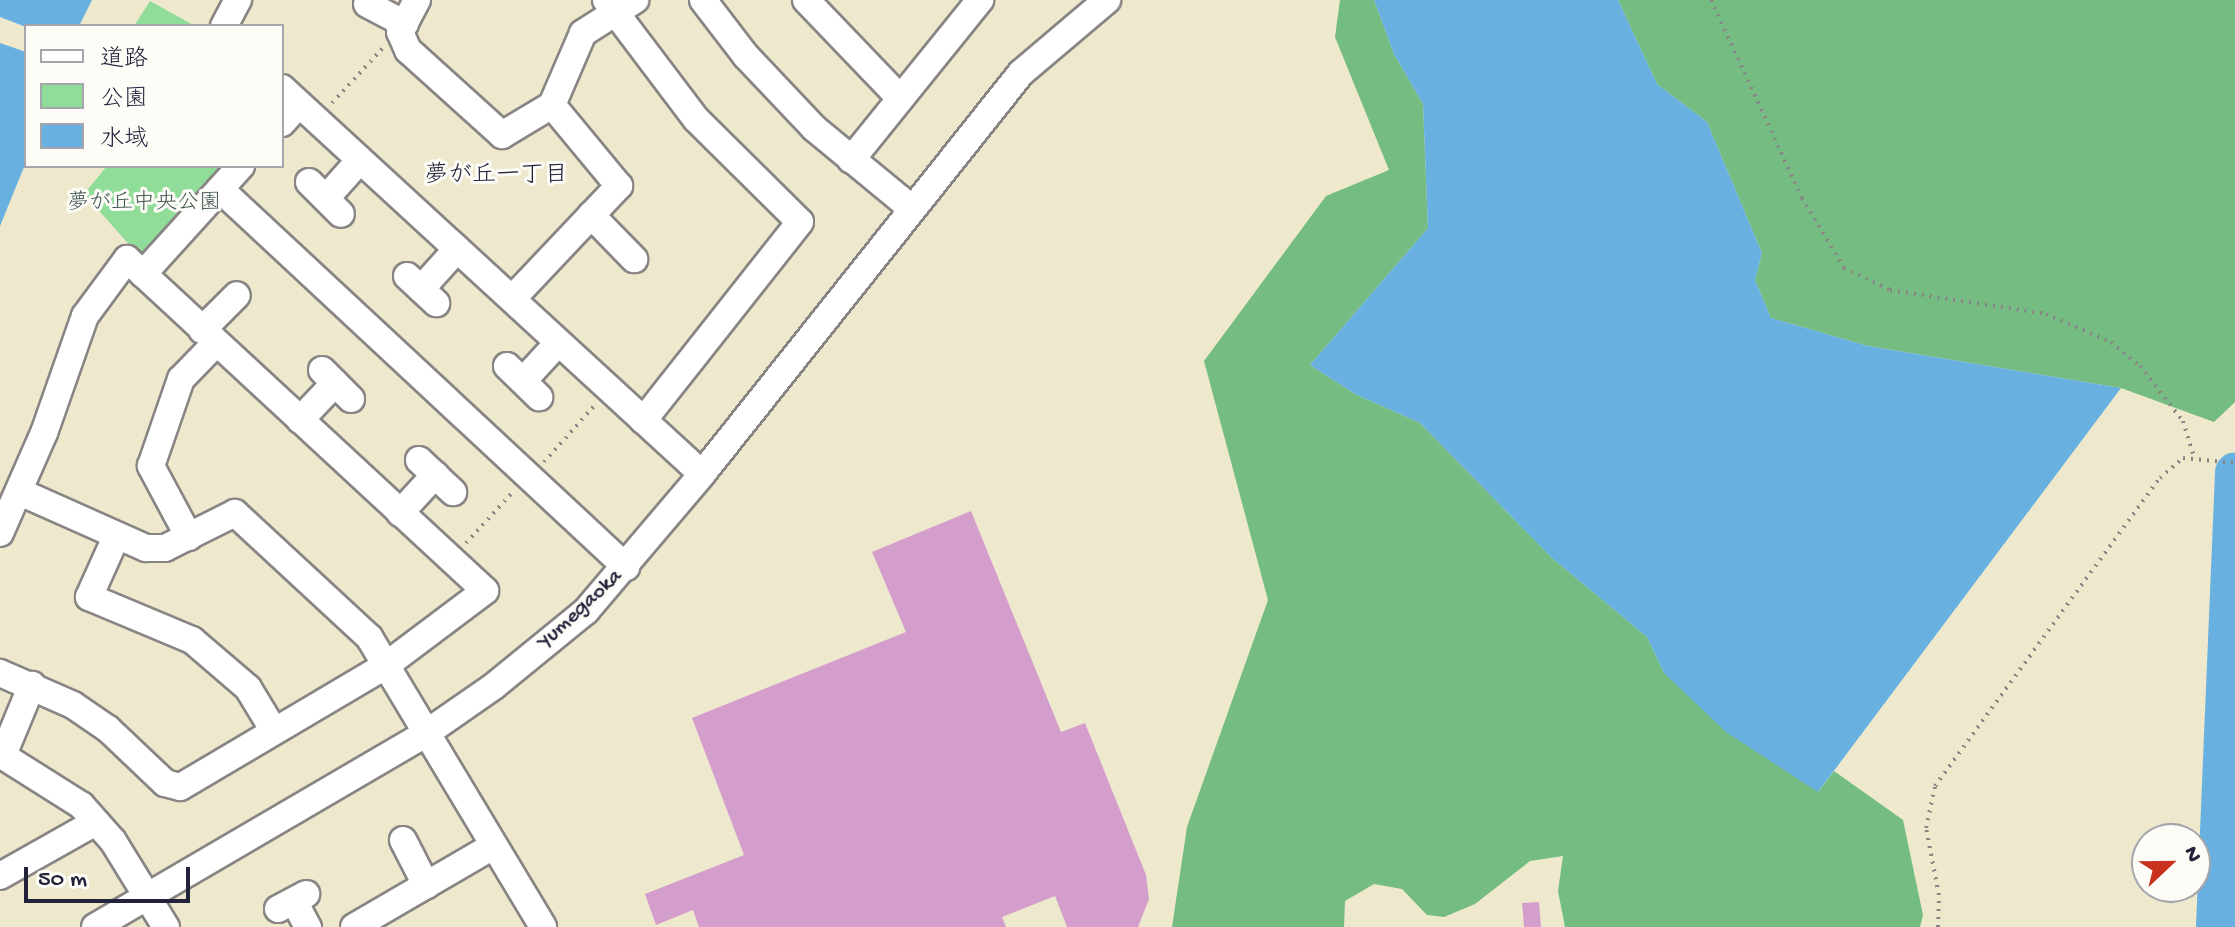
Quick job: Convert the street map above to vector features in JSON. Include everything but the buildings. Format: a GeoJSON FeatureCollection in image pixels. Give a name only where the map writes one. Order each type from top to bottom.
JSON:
{"type":"FeatureCollection","features":[{"type":"Feature","properties":{"kind":"street"},"geometry":{"type":"LineString","coordinates":[[225,24],[238,0]]}},
{"type":"Feature","properties":{"kind":"street"},"geometry":{"type":"LineString","coordinates":[[417,0],[404,31],[408,50],[502,135],[552,105],[583,33],[618,5],[696,119],[800,222],[643,421]]}},
{"type":"Feature","properties":{"kind":"street"},"geometry":{"type":"LineString","coordinates":[[703,0],[756,67],[851,160],[911,208]]}},
{"type":"Feature","properties":{"kind":"street"},"geometry":{"type":"LineString","coordinates":[[806,0],[899,97]]}},
{"type":"Feature","properties":{"kind":"street","name":"Yumegaoka"},"geometry":{"type":"LineString","coordinates":[[95,927],[425,734],[586,611],[702,474],[1021,73],[1107,0]]}},
{"type":"Feature","properties":{"kind":"street"},"geometry":{"type":"LineString","coordinates":[[367,4],[404,31]]}},
{"type":"Feature","properties":{"kind":"street"},"geometry":{"type":"LineString","coordinates":[[851,160],[969,4]]}},
{"type":"Feature","properties":{"kind":"street"},"geometry":{"type":"LineString","coordinates":[[512,299],[619,186],[552,105]]}},
{"type":"Feature","properties":{"kind":"street"},"geometry":{"type":"LineString","coordinates":[[295,109],[360,160],[702,474]]}},
{"type":"Feature","properties":{"kind":"street"},"geometry":{"type":"LineString","coordinates":[[326,198],[360,160]]}},
{"type":"Feature","properties":{"kind":"street"},"geometry":{"type":"LineString","coordinates":[[143,274],[239,168]]}},
{"type":"Feature","properties":{"kind":"street"},"geometry":{"type":"LineString","coordinates":[[220,189],[626,567]]}},
{"type":"Feature","properties":{"kind":"street"},"geometry":{"type":"LineString","coordinates":[[591,215],[635,258]]}},
{"type":"Feature","properties":{"kind":"street"},"geometry":{"type":"LineString","coordinates":[[421,289],[457,249]]}},
{"type":"Feature","properties":{"kind":"street"},"geometry":{"type":"LineString","coordinates":[[0,533],[20,492],[85,316],[127,259],[485,591],[385,666],[180,787],[165,783],[108,729],[32,685],[0,673]]}},
{"type":"Feature","properties":{"kind":"street"},"geometry":{"type":"LineString","coordinates":[[189,537],[151,466],[181,379],[237,295]]}},
{"type":"Feature","properties":{"kind":"street"},"geometry":{"type":"LineString","coordinates":[[523,382],[558,343]]}},
{"type":"Feature","properties":{"kind":"street"},"geometry":{"type":"LineString","coordinates":[[300,420],[336,384]]}},
{"type":"Feature","properties":{"kind":"street"},"geometry":{"type":"LineString","coordinates":[[400,513],[436,476]]}},
{"type":"Feature","properties":{"kind":"street"},"geometry":{"type":"LineString","coordinates":[[20,492],[146,548],[165,548],[235,513],[369,637],[543,927]]}},
{"type":"Feature","properties":{"kind":"street"},"geometry":{"type":"LineString","coordinates":[[116,537],[89,597],[192,640],[248,688],[274,731]]}},
{"type":"Feature","properties":{"kind":"street"},"geometry":{"type":"LineString","coordinates":[[32,685],[1,755],[58,787],[96,822],[166,927]]}},
{"type":"Feature","properties":{"kind":"street"},"geometry":{"type":"LineString","coordinates":[[0,876],[96,822]]}},
{"type":"Feature","properties":{"kind":"street"},"geometry":{"type":"LineString","coordinates":[[401,840],[426,885]]}},
{"type":"Feature","properties":{"kind":"street"},"geometry":{"type":"LineString","coordinates":[[354,927],[395,917],[426,885],[493,846]]}},
{"type":"Feature","properties":{"kind":"street"},"geometry":{"type":"LineString","coordinates":[[293,901],[308,927]]}},
{"type":"Feature","properties":{"kind":"path"},"geometry":{"type":"LineString","coordinates":[[1711,0],[1802,198],[1844,268],[1890,290],[2046,314],[2111,342],[2140,366],[2183,421],[2194,456]]}},
{"type":"Feature","properties":{"kind":"path"},"geometry":{"type":"LineString","coordinates":[[295,109],[404,31]]}},
{"type":"Feature","properties":{"kind":"path"},"geometry":{"type":"LineString","coordinates":[[450,559],[609,389]]}},
{"type":"Feature","properties":{"kind":"path"},"geometry":{"type":"LineString","coordinates":[[1938,927],[1939,895],[1926,828],[1935,786],[2160,478],[2175,462],[2194,456],[2235,463]]}},
{"type":"Feature","properties":{"kind":"green space"},"geometry":{"type":"Polygon","coordinates":[[[1340,0],[1374,0],[1394,54],[1423,104],[1428,228],[1310,365],[1355,394],[1420,423],[1552,558],[1647,637],[1664,673],[1819,791],[1834,771],[1903,820],[1923,915],[1920,927],[1565,927],[1558,891],[1563,856],[1530,861],[1475,904],[1444,917],[1427,915],[1402,889],[1374,884],[1345,901],[1344,927],[1172,927],[1187,827],[1268,600],[1204,361],[1326,196],[1389,170],[1335,37],[1340,0]]]}},
{"type":"Feature","properties":{"kind":"green space"},"geometry":{"type":"Polygon","coordinates":[[[1618,0],[2235,0],[2235,402],[2214,422],[2121,388],[1868,346],[1771,318],[1755,280],[1762,253],[1707,122],[1657,84],[1618,0]]]}},
{"type":"Feature","properties":{"kind":"green space"},"geometry":{"type":"Polygon","coordinates":[[[150,1],[191,24],[135,24],[150,1]]]}},
{"type":"Feature","properties":{"kind":"green space","name":"夢が丘中央公園"},"geometry":{"type":"Polygon","coordinates":[[[105,168],[228,168],[144,261],[84,194],[105,168]]]}},
{"type":"Feature","properties":{"kind":"water"},"geometry":{"type":"Polygon","coordinates":[[[0,0],[92,0],[80,24],[24,26],[0,17],[0,0]]]}},
{"type":"Feature","properties":{"kind":"water"},"geometry":{"type":"Polygon","coordinates":[[[1374,0],[1618,0],[1657,84],[1707,122],[1762,253],[1755,280],[1771,318],[1868,346],[2121,388],[1818,792],[1726,732],[1664,673],[1647,637],[1552,558],[1420,423],[1355,394],[1310,365],[1428,228],[1423,104],[1394,54],[1374,0]]]}},
{"type":"Feature","properties":{"kind":"water"},"geometry":{"type":"Polygon","coordinates":[[[0,43],[24,51],[24,167],[0,226],[0,43]]]}},
{"type":"Feature","properties":{"kind":"waterway"},"geometry":{"type":"LineString","coordinates":[[2216,927],[2235,472]]}},
{"type":"Feature","properties":{"kind":"district","name":"夢が丘一丁目"},"geometry":{"type":"Point","coordinates":[496,177]}}]}
